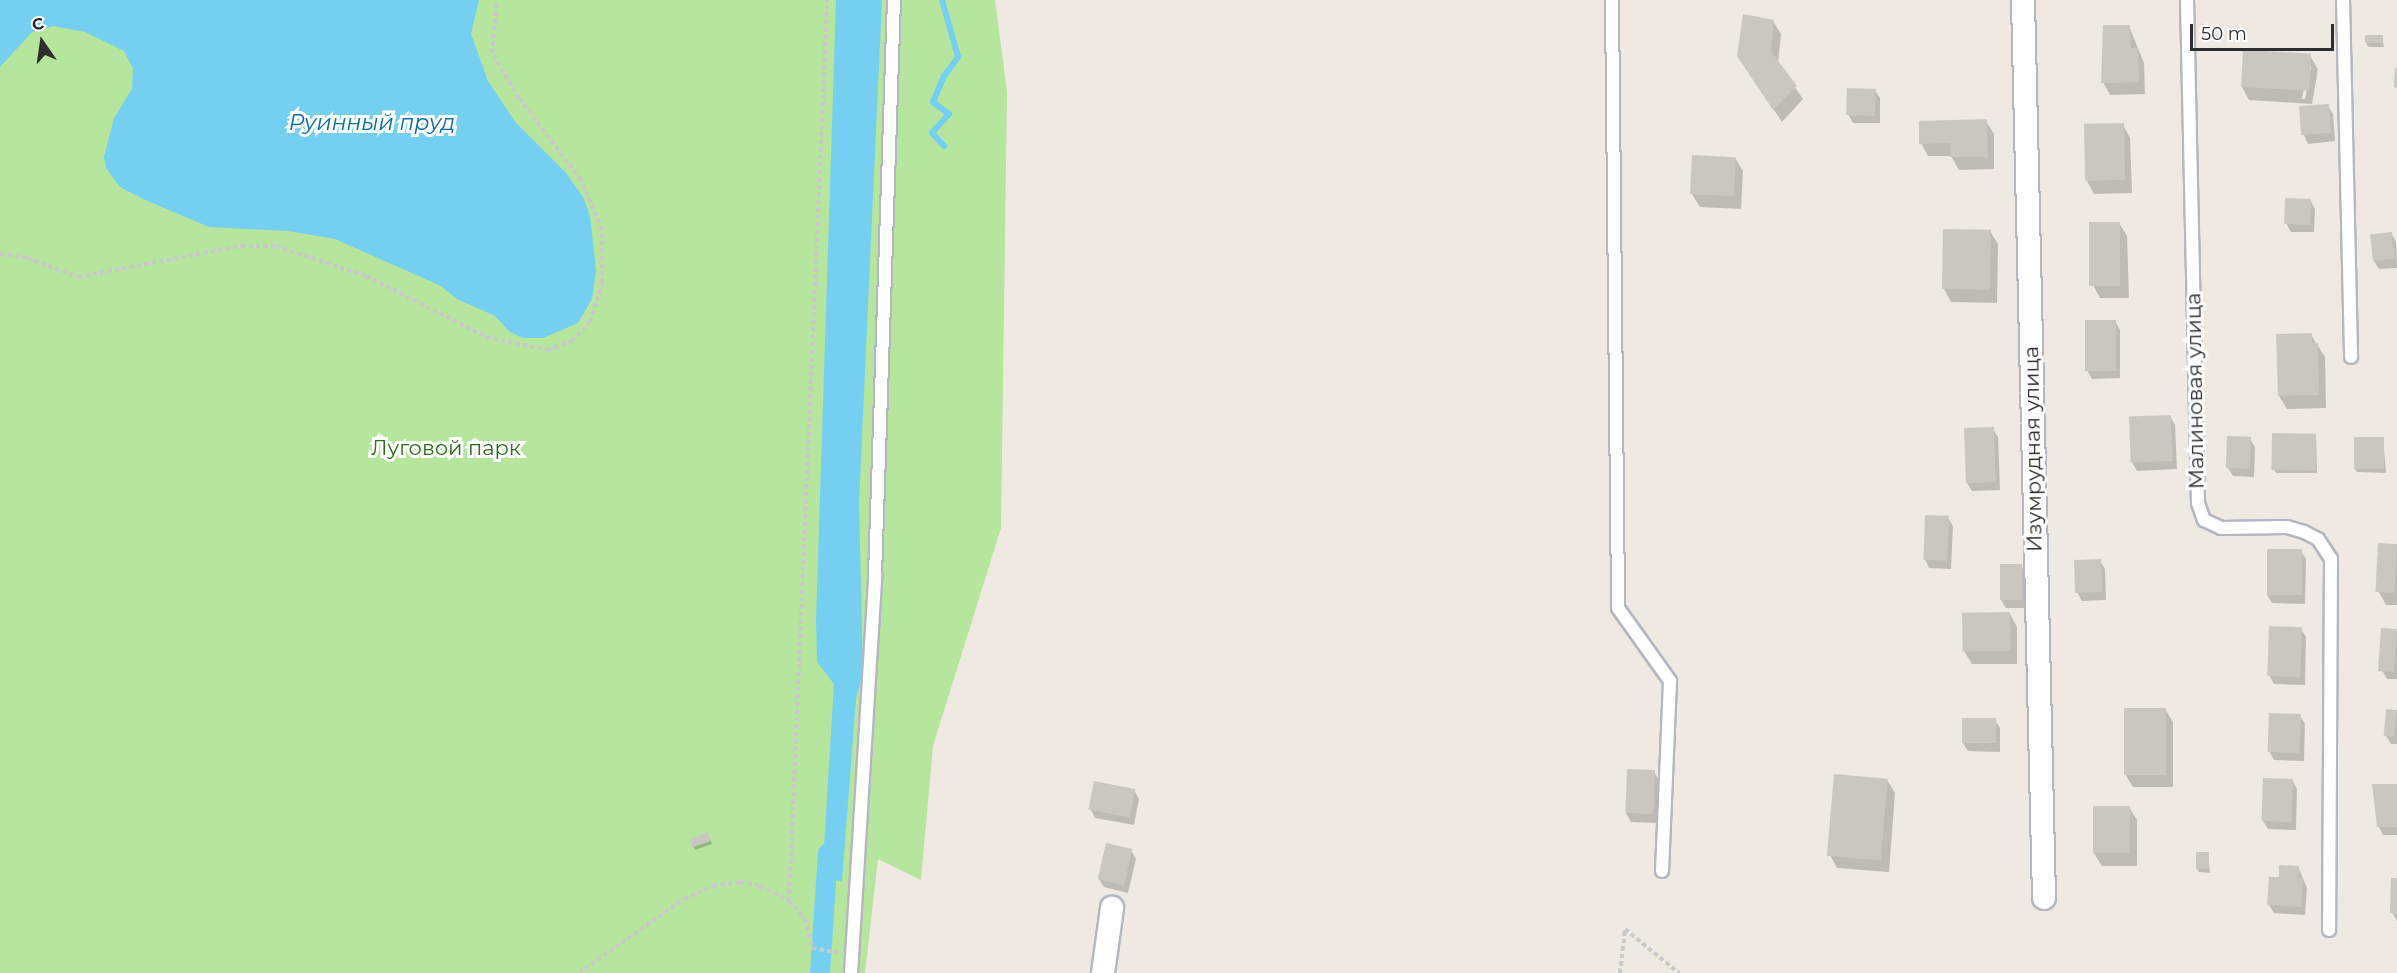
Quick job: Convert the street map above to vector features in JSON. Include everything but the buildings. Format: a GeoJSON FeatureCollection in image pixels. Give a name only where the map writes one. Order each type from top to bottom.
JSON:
{"type":"FeatureCollection","features":[{"type":"Feature","properties":{"kind":"street","name":"Изумрудная улица"},"geometry":{"type":"LineString","coordinates":[[2023,0],[2044,898]]}},
{"type":"Feature","properties":{"kind":"street"},"geometry":{"type":"LineString","coordinates":[[1103,973],[1112,909]]}},
{"type":"Feature","properties":{"kind":"lane"},"geometry":{"type":"LineString","coordinates":[[851,973],[874,586],[894,0]]}},
{"type":"Feature","properties":{"kind":"lane"},"geometry":{"type":"LineString","coordinates":[[1612,0],[1618,608],[1670,681],[1662,871]]}},
{"type":"Feature","properties":{"kind":"lane","name":"Малиновая улица"},"geometry":{"type":"LineString","coordinates":[[2187,0],[2198,503],[2204,520],[2221,528],[2287,527],[2318,539],[2331,558],[2329,930]]}},
{"type":"Feature","properties":{"kind":"lane"},"geometry":{"type":"LineString","coordinates":[[2343,0],[2351,357]]}},
{"type":"Feature","properties":{"kind":"path"},"geometry":{"type":"LineString","coordinates":[[0,254],[27,258],[78,277],[241,246],[276,246],[366,276],[486,337],[547,350],[572,341],[590,322],[602,284],[605,256],[602,230],[581,180],[519,98],[492,53],[497,0]]}},
{"type":"Feature","properties":{"kind":"path"},"geometry":{"type":"LineString","coordinates":[[789,901],[827,0]]}},
{"type":"Feature","properties":{"kind":"path"},"geometry":{"type":"LineString","coordinates":[[579,973],[684,899],[713,886],[740,882],[760,886],[789,901],[805,919],[816,950],[825,951]]}},
{"type":"Feature","properties":{"kind":"path"},"geometry":{"type":"LineString","coordinates":[[1620,973],[1625,929],[1679,973]]}},
{"type":"Feature","properties":{"kind":"green space","name":"Луговой парк"},"geometry":{"type":"Polygon","coordinates":[[[0,0],[995,0],[1007,92],[1001,528],[933,746],[921,880],[878,859],[865,973],[0,973],[0,0]]]}},
{"type":"Feature","properties":{"kind":"water","name":"Руинный пруд"},"geometry":{"type":"Polygon","coordinates":[[[0,0],[479,0],[471,34],[488,81],[516,123],[566,173],[583,197],[590,216],[596,270],[592,299],[578,323],[543,338],[523,338],[510,332],[495,316],[457,299],[441,286],[335,239],[288,231],[209,227],[143,199],[120,187],[106,168],[104,157],[114,118],[132,89],[133,69],[124,51],[85,32],[53,26],[32,32],[0,67],[0,0]]]}},
{"type":"Feature","properties":{"kind":"water"},"geometry":{"type":"Polygon","coordinates":[[[836,0],[882,0],[859,503],[863,672],[856,699],[842,881],[822,879],[834,684],[817,662],[816,621],[836,0]]]}},
{"type":"Feature","properties":{"kind":"waterway"},"geometry":{"type":"LineString","coordinates":[[942,0],[958,57],[944,76],[933,102],[949,114],[932,133],[944,146]]}},
{"type":"Feature","properties":{"kind":"waterway"},"geometry":{"type":"LineString","coordinates":[[820,973],[828,853]]}}]}
